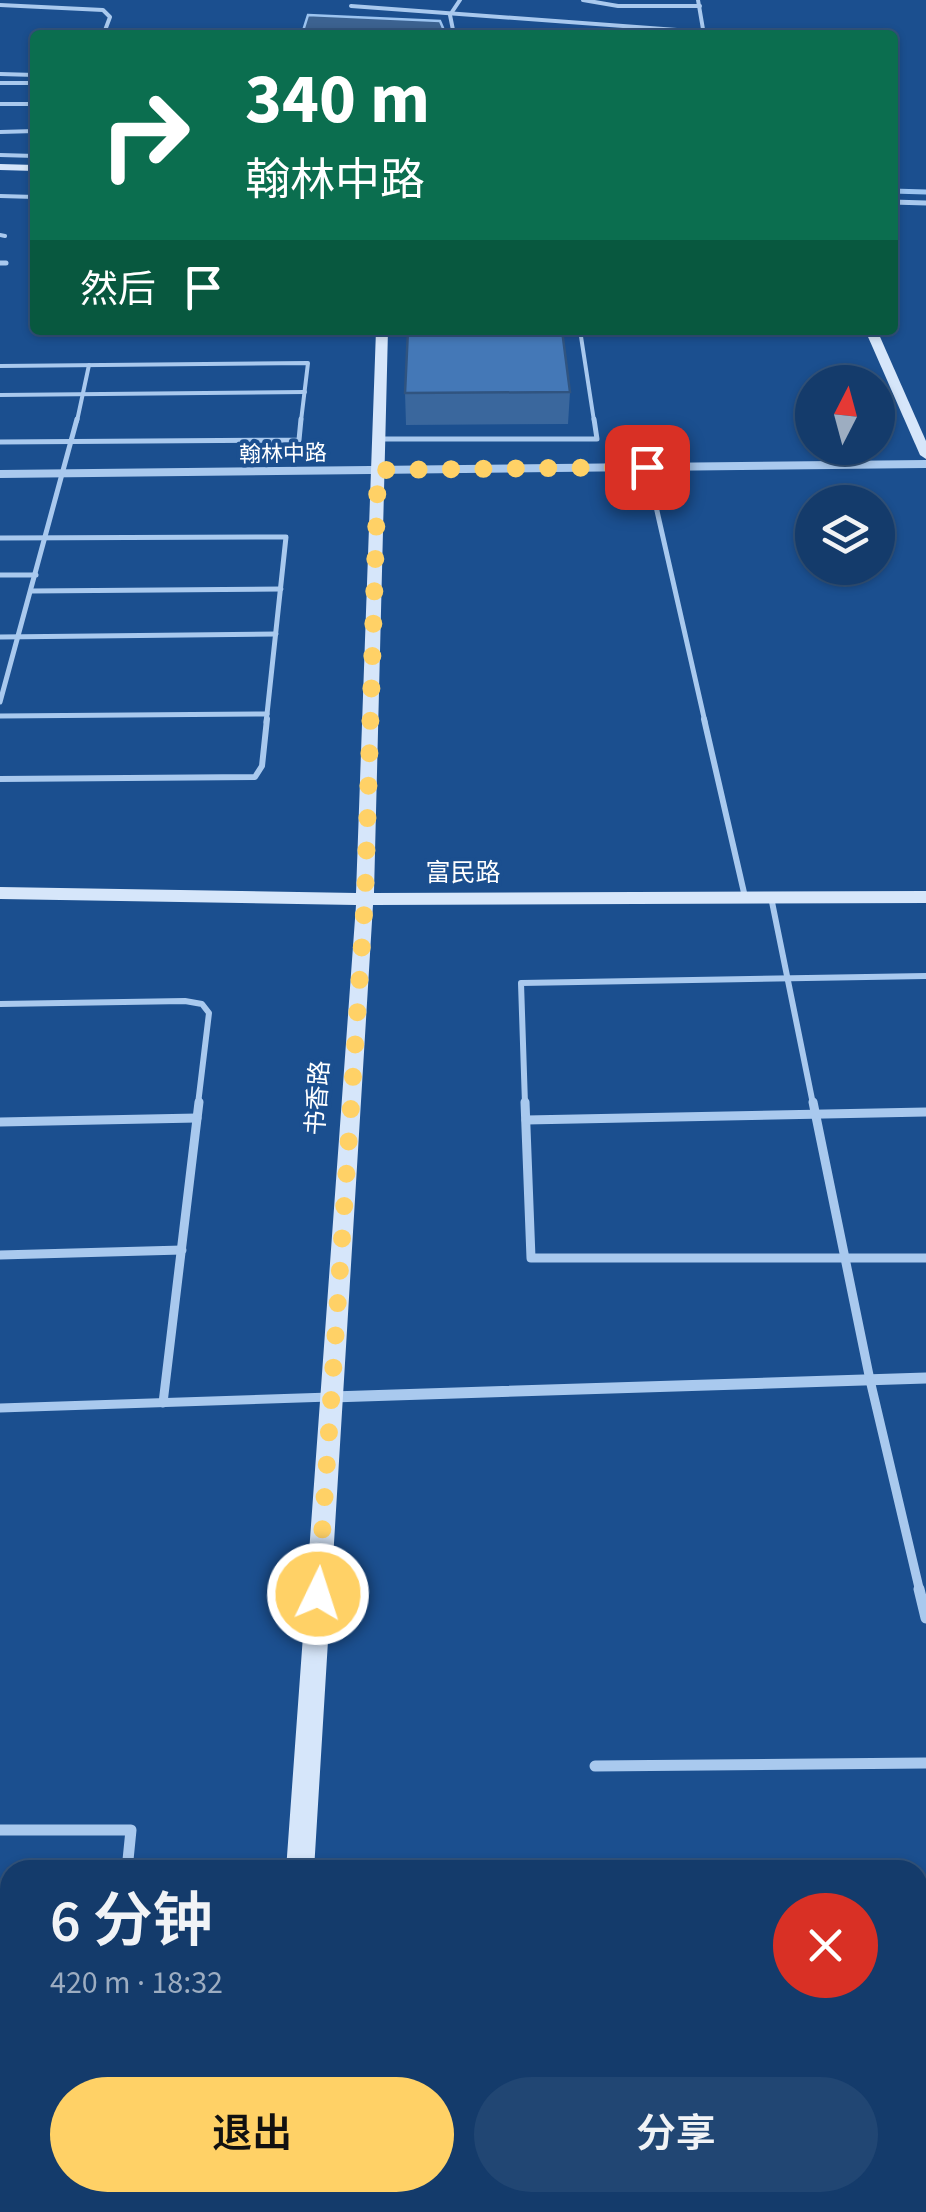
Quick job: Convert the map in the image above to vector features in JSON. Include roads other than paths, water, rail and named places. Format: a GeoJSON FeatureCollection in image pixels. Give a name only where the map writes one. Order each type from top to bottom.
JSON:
{"type":"FeatureCollection","features":[{"type":"Feature","properties":{"kind":"street"},"geometry":{"type":"LineString","coordinates":[[454,30],[452,12],[460,0]]}},
{"type":"Feature","properties":{"kind":"street"},"geometry":{"type":"LineString","coordinates":[[699,3],[704,30]]}},
{"type":"Feature","properties":{"kind":"street"},"geometry":{"type":"LineString","coordinates":[[0,74],[30,75]]}},
{"type":"Feature","properties":{"kind":"street"},"geometry":{"type":"LineString","coordinates":[[0,166],[30,168]]}},
{"type":"Feature","properties":{"kind":"street"},"geometry":{"type":"LineString","coordinates":[[898,202],[926,203]]}},
{"type":"Feature","properties":{"kind":"street","name":"书香路"},"geometry":{"type":"LineString","coordinates":[[301,1860],[365,899],[382,335]]}},
{"type":"Feature","properties":{"kind":"street"},"geometry":{"type":"LineString","coordinates":[[874,335],[922,435],[926,456]]}},
{"type":"Feature","properties":{"kind":"street","name":"翰林中路"},"geometry":{"type":"LineString","coordinates":[[0,474],[926,464]]}},
{"type":"Feature","properties":{"kind":"street","name":"富民路"},"geometry":{"type":"LineString","coordinates":[[0,893],[365,899],[926,897]]}},
{"type":"Feature","properties":{"kind":"street"},"geometry":{"type":"LineString","coordinates":[[331,1398],[926,1378]]}},
{"type":"Feature","properties":{"kind":"lane"},"geometry":{"type":"LineString","coordinates":[[583,0],[618,6],[699,3]]}},
{"type":"Feature","properties":{"kind":"lane"},"geometry":{"type":"LineString","coordinates":[[0,6],[103,10],[110,17],[105,30]]}},
{"type":"Feature","properties":{"kind":"lane"},"geometry":{"type":"LineString","coordinates":[[350,6],[668,30]]}},
{"type":"Feature","properties":{"kind":"lane"},"geometry":{"type":"LineString","coordinates":[[0,83],[30,83]]}},
{"type":"Feature","properties":{"kind":"lane"},"geometry":{"type":"LineString","coordinates":[[0,104],[30,104]]}},
{"type":"Feature","properties":{"kind":"lane"},"geometry":{"type":"LineString","coordinates":[[0,132],[30,131]]}},
{"type":"Feature","properties":{"kind":"lane"},"geometry":{"type":"LineString","coordinates":[[0,154],[30,156]]}},
{"type":"Feature","properties":{"kind":"lane"},"geometry":{"type":"LineString","coordinates":[[0,196],[30,197]]}},
{"type":"Feature","properties":{"kind":"lane"},"geometry":{"type":"LineString","coordinates":[[378,439],[598,439],[581,335]]}},
{"type":"Feature","properties":{"kind":"lane"},"geometry":{"type":"LineString","coordinates":[[0,366],[308,364],[299,440],[0,442]]}},
{"type":"Feature","properties":{"kind":"lane"},"geometry":{"type":"LineString","coordinates":[[0,702],[65,474],[89,365]]}},
{"type":"Feature","properties":{"kind":"lane"},"geometry":{"type":"LineString","coordinates":[[0,395],[304,392]]}},
{"type":"Feature","properties":{"kind":"lane"},"geometry":{"type":"LineString","coordinates":[[647,467],[745,898]]}},
{"type":"Feature","properties":{"kind":"lane"},"geometry":{"type":"LineString","coordinates":[[0,538],[286,537],[262,766],[254,777],[0,778]]}},
{"type":"Feature","properties":{"kind":"lane"},"geometry":{"type":"LineString","coordinates":[[0,575],[36,575]]}},
{"type":"Feature","properties":{"kind":"lane"},"geometry":{"type":"LineString","coordinates":[[31,590],[280,589]]}},
{"type":"Feature","properties":{"kind":"lane"},"geometry":{"type":"LineString","coordinates":[[0,637],[276,634]]}},
{"type":"Feature","properties":{"kind":"lane"},"geometry":{"type":"LineString","coordinates":[[0,716],[267,714]]}},
{"type":"Feature","properties":{"kind":"lane"},"geometry":{"type":"LineString","coordinates":[[770,898],[870,1380],[926,1618]]}},
{"type":"Feature","properties":{"kind":"lane"},"geometry":{"type":"LineString","coordinates":[[926,976],[521,983],[532,1258],[926,1258]]}},
{"type":"Feature","properties":{"kind":"lane"},"geometry":{"type":"LineString","coordinates":[[0,1004],[202,1004],[209,1012],[164,1402]]}},
{"type":"Feature","properties":{"kind":"lane"},"geometry":{"type":"LineString","coordinates":[[526,1120],[926,1112]]}},
{"type":"Feature","properties":{"kind":"lane"},"geometry":{"type":"LineString","coordinates":[[0,1122],[197,1118]]}},
{"type":"Feature","properties":{"kind":"lane"},"geometry":{"type":"LineString","coordinates":[[0,1255],[182,1250]]}},
{"type":"Feature","properties":{"kind":"lane"},"geometry":{"type":"LineString","coordinates":[[0,1408],[331,1398]]}},
{"type":"Feature","properties":{"kind":"lane"},"geometry":{"type":"LineString","coordinates":[[595,1766],[926,1763]]}},
{"type":"Feature","properties":{"kind":"lane"},"geometry":{"type":"LineString","coordinates":[[0,1830],[131,1830],[128,1860]]}},
{"type":"Feature","properties":{"kind":"water"},"geometry":{"type":"Polygon","coordinates":[[[308,15],[440,21],[444,30],[303,30],[308,15]]]}},
{"type":"Feature","properties":{"kind":"waterway"},"geometry":{"type":"LineString","coordinates":[[898,191],[926,192]]}}]}
